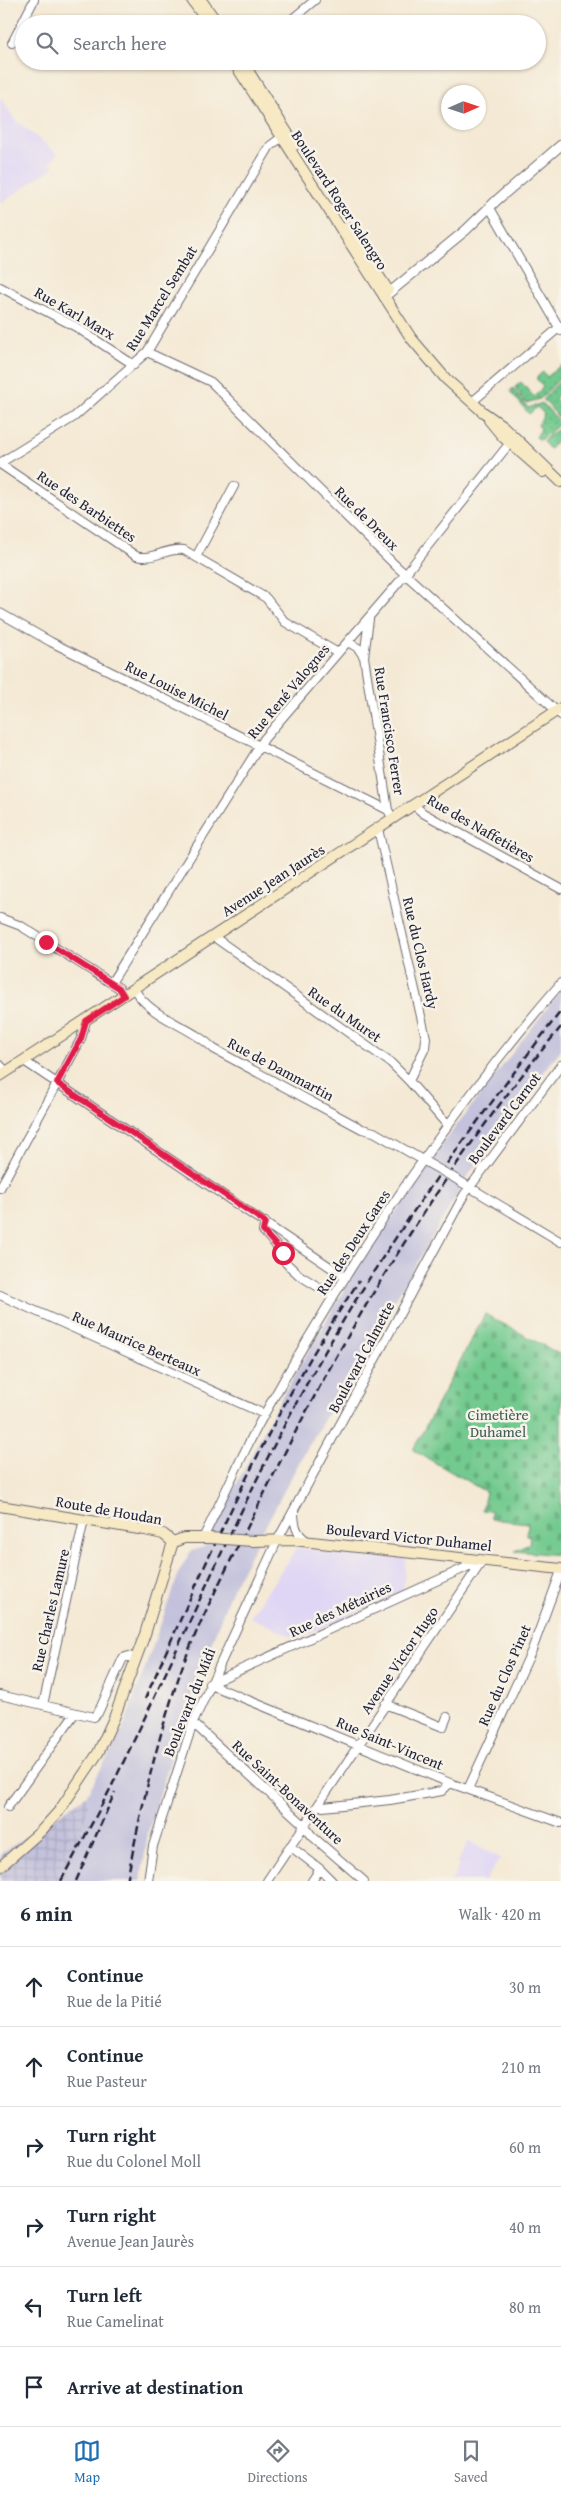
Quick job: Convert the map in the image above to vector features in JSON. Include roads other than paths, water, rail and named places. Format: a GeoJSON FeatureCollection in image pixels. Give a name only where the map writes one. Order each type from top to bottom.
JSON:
{"type":"FeatureCollection","features":[{"type":"Feature","properties":{"kind":"main road"},"geometry":{"type":"LineString","coordinates":[[192,0],[203,15]]}},
{"type":"Feature","properties":{"kind":"main road"},"geometry":{"type":"LineString","coordinates":[[201,0],[212,15]]}},
{"type":"Feature","properties":{"kind":"main road","name":"Boulevard Roger Salengro"},"geometry":{"type":"LineString","coordinates":[[242,70],[424,352],[446,379],[483,412],[539,468],[561,482]]}},
{"type":"Feature","properties":{"kind":"main road","name":"Avenue Jean Jaurès"},"geometry":{"type":"LineString","coordinates":[[2,1071],[24,1061],[378,829],[391,814],[414,805],[560,711]]}},
{"type":"Feature","properties":{"kind":"main road","name":"Route de Houdan"},"geometry":{"type":"LineString","coordinates":[[0,1506],[156,1532],[169,1537],[172,1547],[184,1538],[253,1541]]}},
{"type":"Feature","properties":{"kind":"main road","name":"Boulevard Victor Duhamel"},"geometry":{"type":"LineString","coordinates":[[253,1541],[310,1542],[561,1570]]}},
{"type":"Feature","properties":{"kind":"main road"},"geometry":{"type":"LineString","coordinates":[[0,1867],[41,1831],[59,1811],[88,1770],[114,1718],[172,1547]]}},
{"type":"Feature","properties":{"kind":"main road"},"geometry":{"type":"LineString","coordinates":[[0,1861],[17,1852]]}},
{"type":"Feature","properties":{"kind":"street"},"geometry":{"type":"LineString","coordinates":[[26,15],[34,0]]}},
{"type":"Feature","properties":{"kind":"street"},"geometry":{"type":"LineString","coordinates":[[297,15],[315,0]]}},
{"type":"Feature","properties":{"kind":"street"},"geometry":{"type":"LineString","coordinates":[[12,43],[15,37]]}},
{"type":"Feature","properties":{"kind":"street","name":"Rue Marcel Sembat"},"geometry":{"type":"LineString","coordinates":[[0,464],[74,417],[147,352],[270,146],[284,135]]}},
{"type":"Feature","properties":{"kind":"street"},"geometry":{"type":"LineString","coordinates":[[387,295],[561,145]]}},
{"type":"Feature","properties":{"kind":"street"},"geometry":{"type":"LineString","coordinates":[[491,207],[501,204],[561,152]]}},
{"type":"Feature","properties":{"kind":"street"},"geometry":{"type":"LineString","coordinates":[[472,402],[560,328],[491,207]]}},
{"type":"Feature","properties":{"kind":"street","name":"Rue Karl Marx"},"geometry":{"type":"LineString","coordinates":[[0,287],[76,327],[134,365]]}},
{"type":"Feature","properties":{"kind":"street","name":"Rue de Dreux"},"geometry":{"type":"LineString","coordinates":[[147,352],[210,382],[405,574],[560,711]]}},
{"type":"Feature","properties":{"kind":"street","name":"Rue René Valognes"},"geometry":{"type":"LineString","coordinates":[[111,983],[259,746],[405,574],[512,440]]}},
{"type":"Feature","properties":{"kind":"street","name":"Rue des Barbiettes"},"geometry":{"type":"LineString","coordinates":[[0,464],[136,556],[144,559],[175,548],[184,550],[266,598],[285,622],[338,653]]}},
{"type":"Feature","properties":{"kind":"street"},"geometry":{"type":"LineString","coordinates":[[196,557],[234,486]]}},
{"type":"Feature","properties":{"kind":"street","name":"Rue Louise Michel"},"geometry":{"type":"LineString","coordinates":[[0,613],[51,642],[391,814]]}},
{"type":"Feature","properties":{"kind":"street","name":"Rue Francisco Ferrer"},"geometry":{"type":"LineString","coordinates":[[369,617],[364,657],[391,814]]}},
{"type":"Feature","properties":{"kind":"street","name":"Rue Francisco Ferrer"},"geometry":{"type":"LineString","coordinates":[[348,642],[354,645],[364,657]]}},
{"type":"Feature","properties":{"kind":"street","name":"Rue des Naffetières"},"geometry":{"type":"LineString","coordinates":[[414,805],[423,813],[561,889]]}},
{"type":"Feature","properties":{"kind":"street","name":"Rue du Clos Hardy"},"geometry":{"type":"LineString","coordinates":[[378,829],[426,1038],[425,1048],[409,1080]]}},
{"type":"Feature","properties":{"kind":"street"},"geometry":{"type":"LineString","coordinates":[[0,918],[20,926],[111,983],[120,989],[124,996]]}},
{"type":"Feature","properties":{"kind":"street","name":"Rue du Muret"},"geometry":{"type":"LineString","coordinates":[[214,937],[391,1063],[409,1080],[448,1126]]}},
{"type":"Feature","properties":{"kind":"street","name":"Rue des Deux Gares"},"geometry":{"type":"LineString","coordinates":[[206,1538],[264,1414],[345,1277],[448,1126],[522,1028],[561,983]]}},
{"type":"Feature","properties":{"kind":"street","name":"Rue de Dammartin"},"geometry":{"type":"LineString","coordinates":[[134,989],[142,1002],[172,1023],[207,1042],[214,1048],[362,1129],[374,1132],[561,1242]]}},
{"type":"Feature","properties":{"kind":"street"},"geometry":{"type":"LineString","coordinates":[[0,1188],[81,1039],[86,1021]]}},
{"type":"Feature","properties":{"kind":"street"},"geometry":{"type":"LineString","coordinates":[[24,1061],[345,1277]]}},
{"type":"Feature","properties":{"kind":"street","name":"Boulevard Carnot"},"geometry":{"type":"LineString","coordinates":[[469,1187],[561,1065]]}},
{"type":"Feature","properties":{"kind":"street","name":"Boulevard Calmette"},"geometry":{"type":"LineString","coordinates":[[277,1541],[469,1187]]}},
{"type":"Feature","properties":{"kind":"street"},"geometry":{"type":"LineString","coordinates":[[265,1222],[263,1231],[283,1253],[286,1263],[299,1275],[333,1296]]}},
{"type":"Feature","properties":{"kind":"street","name":"Rue Maurice Berteaux"},"geometry":{"type":"LineString","coordinates":[[0,1295],[264,1414]]}},
{"type":"Feature","properties":{"kind":"street"},"geometry":{"type":"LineString","coordinates":[[294,1512],[296,1528],[301,1537],[310,1542]]}},
{"type":"Feature","properties":{"kind":"street","name":"Rue Charles Lamure"},"geometry":{"type":"LineString","coordinates":[[43,1705],[84,1520]]}},
{"type":"Feature","properties":{"kind":"street","name":"Boulevard du Midi"},"geometry":{"type":"LineString","coordinates":[[148,1881],[153,1846],[193,1723],[209,1684],[277,1541]]}},
{"type":"Feature","properties":{"kind":"street","name":"Rue des Métairies"},"geometry":{"type":"LineString","coordinates":[[209,1684],[483,1560]]}},
{"type":"Feature","properties":{"kind":"street","name":"Avenue Victor Hugo"},"geometry":{"type":"LineString","coordinates":[[266,1881],[483,1560]]}},
{"type":"Feature","properties":{"kind":"street","name":"Rue du Clos Pinet"},"geometry":{"type":"LineString","coordinates":[[468,1788],[532,1650],[561,1570]]}},
{"type":"Feature","properties":{"kind":"street"},"geometry":{"type":"LineString","coordinates":[[455,1572],[464,1576],[468,1583]]}},
{"type":"Feature","properties":{"kind":"street"},"geometry":{"type":"LineString","coordinates":[[0,1696],[94,1717],[98,1713],[123,1658],[136,1654]]}},
{"type":"Feature","properties":{"kind":"street","name":"Rue Saint-Vincent"},"geometry":{"type":"LineString","coordinates":[[209,1684],[450,1783],[468,1788],[561,1824]]}},
{"type":"Feature","properties":{"kind":"street"},"geometry":{"type":"LineString","coordinates":[[385,1704],[443,1728],[448,1717]]}},
{"type":"Feature","properties":{"kind":"street"},"geometry":{"type":"LineString","coordinates":[[8,1807],[75,1713]]}},
{"type":"Feature","properties":{"kind":"street","name":"Rue Saint-Bonaventure"},"geometry":{"type":"LineString","coordinates":[[193,1723],[304,1824],[312,1836],[364,1881]]}},
{"type":"Feature","properties":{"kind":"street"},"geometry":{"type":"LineString","coordinates":[[319,1804],[324,1807],[390,1800],[442,1791],[450,1783]]}},
{"type":"Feature","properties":{"kind":"street"},"geometry":{"type":"LineString","coordinates":[[290,1846],[320,1869],[332,1881]]}},
{"type":"Feature","properties":{"kind":"street"},"geometry":{"type":"LineString","coordinates":[[312,1881],[320,1869]]}},
{"type":"Feature","properties":{"kind":"railway"},"geometry":{"type":"LineString","coordinates":[[61,1881],[113,1783],[259,1474],[310,1378],[367,1282],[428,1190],[561,1011]]}},
{"type":"Feature","properties":{"kind":"railway"},"geometry":{"type":"LineString","coordinates":[[127,1881],[151,1772],[183,1665],[210,1603],[292,1439],[360,1316],[434,1196],[517,1082],[561,1027]]}},
{"type":"Feature","properties":{"kind":"railway"},"geometry":{"type":"LineString","coordinates":[[145,1699],[218,1538],[269,1433],[327,1330],[359,1281]]}},
{"type":"Feature","properties":{"kind":"railway"},"geometry":{"type":"LineString","coordinates":[[76,1881],[115,1792]]}},
{"type":"Feature","properties":{"kind":"park label","name":"Cimetière Duhamel"},"geometry":{"type":"Point","coordinates":[498,1422]}}]}
